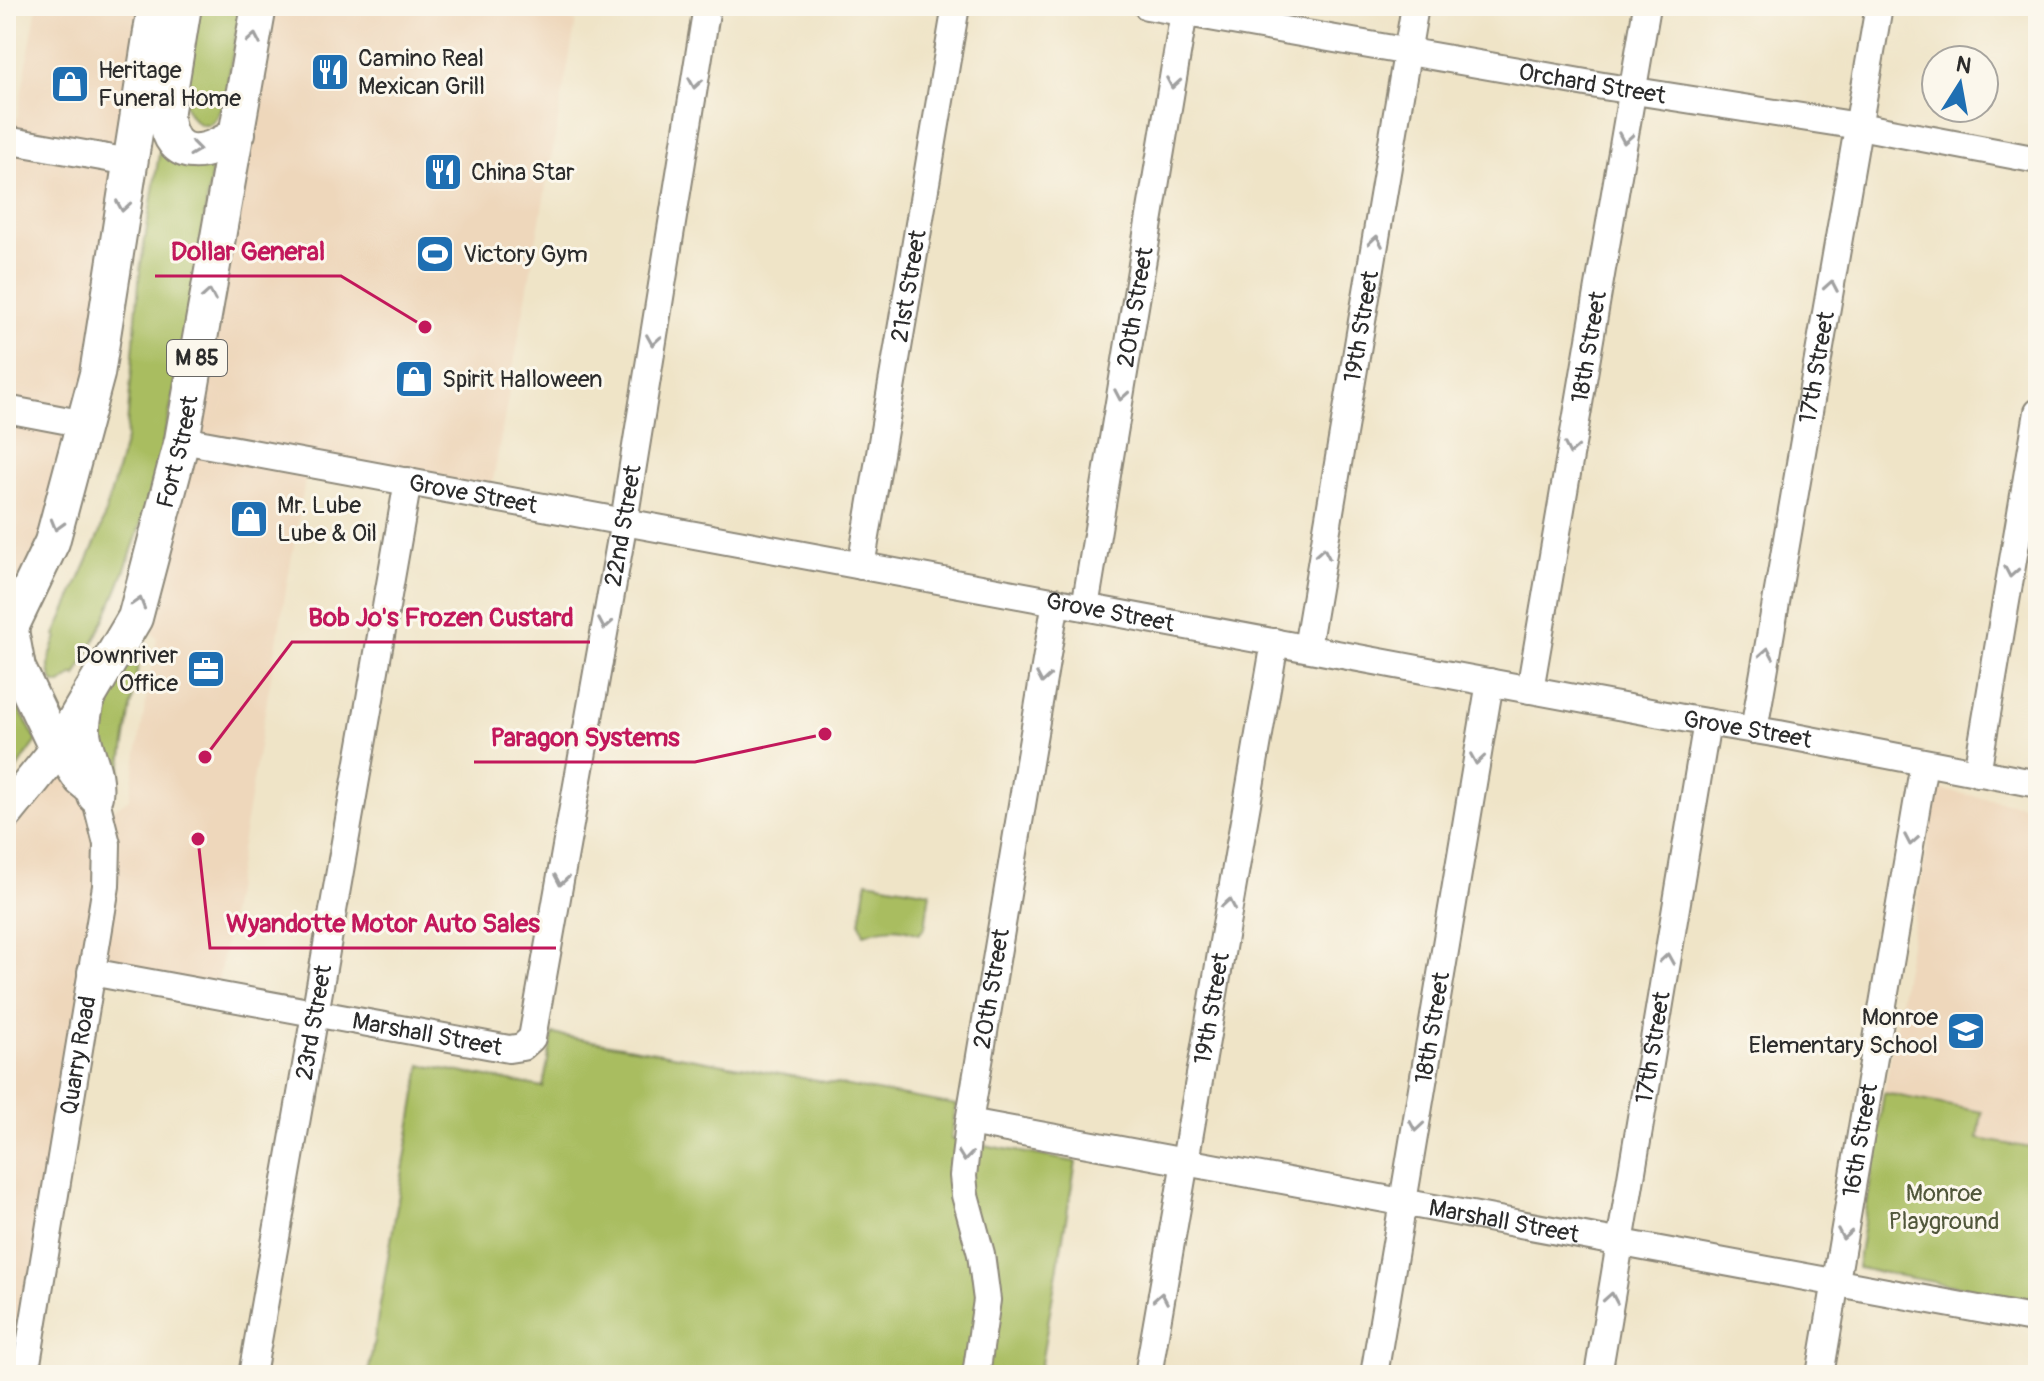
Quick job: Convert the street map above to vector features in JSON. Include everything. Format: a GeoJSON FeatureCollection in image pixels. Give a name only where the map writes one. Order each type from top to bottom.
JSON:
{"type":"FeatureCollection","features":[{"type":"Feature","properties":{"kind":"main road"},"geometry":{"type":"LineString","coordinates":[[57,750],[18,668],[9,634],[52,542],[97,374],[155,6]]}},
{"type":"Feature","properties":{"kind":"main road"},"geometry":{"type":"LineString","coordinates":[[184,6],[167,127],[179,146],[192,151],[209,151],[238,133]]}},
{"type":"Feature","properties":{"kind":"main road","name":"Fort Street"},"geometry":{"type":"LineString","coordinates":[[6,813],[57,750],[135,618],[182,440],[259,6]]}},
{"type":"Feature","properties":{"kind":"main road"},"geometry":{"type":"LineString","coordinates":[[88,696],[83,720],[84,735],[97,779],[95,796]]}},
{"type":"Feature","properties":{"kind":"street","name":"22nd Street"},"geometry":{"type":"LineString","coordinates":[[528,1043],[535,1030],[624,521],[707,6]]}},
{"type":"Feature","properties":{"kind":"street","name":"21st Street"},"geometry":{"type":"LineString","coordinates":[[861,566],[956,6]]}},
{"type":"Feature","properties":{"kind":"street","name":"Orchard Street"},"geometry":{"type":"LineString","coordinates":[[1147,6],[1185,9],[1408,52],[1859,126],[2038,160]]}},
{"type":"Feature","properties":{"kind":"street","name":"19th Street"},"geometry":{"type":"LineString","coordinates":[[1307,648],[1415,6]]}},
{"type":"Feature","properties":{"kind":"street","name":"18th Street"},"geometry":{"type":"LineString","coordinates":[[1530,690],[1647,6]]}},
{"type":"Feature","properties":{"kind":"street","name":"17th Street"},"geometry":{"type":"LineString","coordinates":[[1754,730],[1879,6]]}},
{"type":"Feature","properties":{"kind":"street","name":"20th Street"},"geometry":{"type":"LineString","coordinates":[[1085,607],[1185,9]]}},
{"type":"Feature","properties":{"kind":"street"},"geometry":{"type":"LineString","coordinates":[[6,140],[130,162]]}},
{"type":"Feature","properties":{"kind":"street"},"geometry":{"type":"LineString","coordinates":[[6,409],[85,424]]}},
{"type":"Feature","properties":{"kind":"street"},"geometry":{"type":"LineString","coordinates":[[1977,773],[2038,412]]}},
{"type":"Feature","properties":{"kind":"street","name":"Grove Street"},"geometry":{"type":"LineString","coordinates":[[182,440],[2038,784]]}},
{"type":"Feature","properties":{"kind":"street","name":"23rd Street"},"geometry":{"type":"LineString","coordinates":[[252,1375],[408,481]]}},
{"type":"Feature","properties":{"kind":"street","name":"20th Street"},"geometry":{"type":"LineString","coordinates":[[976,1375],[987,1300],[981,1254],[963,1176],[969,1122],[1056,601]]}},
{"type":"Feature","properties":{"kind":"street","name":"19th Street"},"geometry":{"type":"LineString","coordinates":[[1148,1375],[1275,642]]}},
{"type":"Feature","properties":{"kind":"street","name":"18th Street"},"geometry":{"type":"LineString","coordinates":[[1374,1375],[1490,682]]}},
{"type":"Feature","properties":{"kind":"street","name":"17th Street"},"geometry":{"type":"LineString","coordinates":[[1598,1375],[1707,722]]}},
{"type":"Feature","properties":{"kind":"street","name":"Quarry Road"},"geometry":{"type":"LineString","coordinates":[[25,1375],[106,886],[107,844],[95,796],[78,782],[57,750]]}},
{"type":"Feature","properties":{"kind":"street","name":"16th Street"},"geometry":{"type":"LineString","coordinates":[[1820,1375],[1924,763]]}},
{"type":"Feature","properties":{"kind":"street","name":"Marshall Street"},"geometry":{"type":"LineString","coordinates":[[91,972],[509,1049],[528,1043]]}},
{"type":"Feature","properties":{"kind":"street","name":"Marshall Street"},"geometry":{"type":"LineString","coordinates":[[969,1122],[2038,1320]]}},
{"type":"Feature","properties":{"kind":"shaded area"},"geometry":{"type":"Polygon","coordinates":[[[37,6],[155,6],[97,374],[6,638],[6,140],[13,141],[37,6]]]}},
{"type":"Feature","properties":{"kind":"shaded area"},"geometry":{"type":"Polygon","coordinates":[[[259,6],[501,6],[576,21],[490,497],[308,463],[216,995],[92,972],[26,1375],[6,1375],[6,813],[57,750],[102,818],[129,799],[157,638],[135,618],[259,6]]]}},
{"type":"Feature","properties":{"kind":"shaded area","name":"Monroe Elementary School"},"geometry":{"type":"Polygon","coordinates":[[[1937,789],[2038,808],[2038,1149],[1978,1139],[1982,1112],[1884,1093],[1937,789]]]}},
{"type":"Feature","properties":{"kind":"green space"},"geometry":{"type":"Polygon","coordinates":[[[193,6],[241,6],[223,109],[206,125],[191,117],[184,103],[193,6]]]}},
{"type":"Feature","properties":{"kind":"green space"},"geometry":{"type":"Polygon","coordinates":[[[160,148],[213,165],[180,362],[151,491],[131,554],[106,616],[76,676],[74,674],[61,684],[54,683],[49,666],[55,635],[100,532],[126,439],[140,270],[160,148]]]}},
{"type":"Feature","properties":{"kind":"green space"},"geometry":{"type":"Polygon","coordinates":[[[143,635],[119,780],[109,779],[93,723],[143,635]]]}},
{"type":"Feature","properties":{"kind":"green space"},"geometry":{"type":"Polygon","coordinates":[[[6,686],[37,741],[6,783],[6,686]]]}},
{"type":"Feature","properties":{"kind":"green space"},"geometry":{"type":"Polygon","coordinates":[[[867,881],[930,892],[925,927],[919,934],[892,928],[864,934],[860,923],[867,881]]]}},
{"type":"Feature","properties":{"kind":"green space"},"geometry":{"type":"Polygon","coordinates":[[[553,1034],[956,1105],[951,1139],[1076,1162],[1039,1375],[368,1375],[421,1065],[543,1087],[553,1034]]]}},
{"type":"Feature","properties":{"kind":"green space","name":"Monroe Playground"},"geometry":{"type":"Polygon","coordinates":[[[1884,1093],[1982,1112],[1978,1139],[2038,1149],[2038,1301],[1857,1268],[1884,1093]]]}},
{"type":"Feature","properties":{"kind":"place","name":"Camino Real Mexican Grill"},"geometry":{"type":"Point","coordinates":[330,72]}},
{"type":"Feature","properties":{"kind":"place","name":"Heritage Funeral Home"},"geometry":{"type":"Point","coordinates":[70,84]}},
{"type":"Feature","properties":{"kind":"place","name":"China Star"},"geometry":{"type":"Point","coordinates":[443,172]}},
{"type":"Feature","properties":{"kind":"place","name":"Victory Gym"},"geometry":{"type":"Point","coordinates":[435,254]}},
{"type":"Feature","properties":{"kind":"place","name":"Dollar General"},"geometry":{"type":"Point","coordinates":[425,327]}},
{"type":"Feature","properties":{"kind":"place","name":"Spirit Halloween"},"geometry":{"type":"Point","coordinates":[414,379]}},
{"type":"Feature","properties":{"kind":"place","name":"Mr. Lube Lube & Oil"},"geometry":{"type":"Point","coordinates":[249,519]}},
{"type":"Feature","properties":{"kind":"place","name":"Downriver Office"},"geometry":{"type":"Point","coordinates":[206,669]}},
{"type":"Feature","properties":{"kind":"place","name":"Paragon Systems"},"geometry":{"type":"Point","coordinates":[825,734]}},
{"type":"Feature","properties":{"kind":"place","name":"Bob Jo's Frozen Custard"},"geometry":{"type":"Point","coordinates":[205,757]}},
{"type":"Feature","properties":{"kind":"place","name":"Wyandotte Motor Auto Sales"},"geometry":{"type":"Point","coordinates":[198,839]}},
{"type":"Feature","properties":{"kind":"place","name":"Monroe Elementary School"},"geometry":{"type":"Point","coordinates":[1966,1031]}}]}
